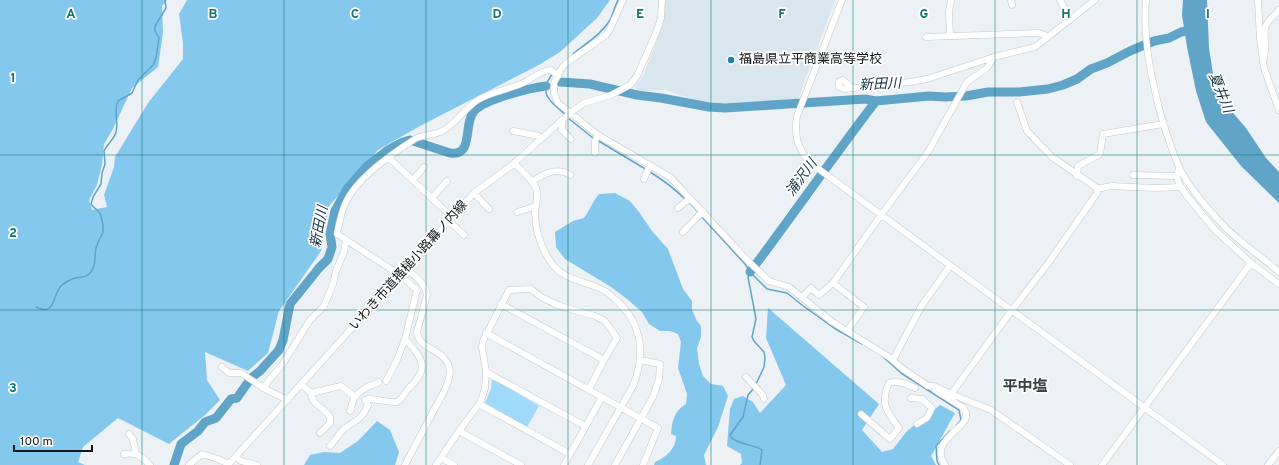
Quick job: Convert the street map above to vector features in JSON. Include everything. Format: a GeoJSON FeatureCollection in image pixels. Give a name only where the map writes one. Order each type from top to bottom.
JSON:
{"type":"FeatureCollection","features":[{"type":"Feature","properties":{"kind":"street"},"geometry":{"type":"LineString","coordinates":[[623,0],[606,35],[565,64],[555,74],[554,93],[566,116],[670,177],[769,281],[789,286],[832,321],[966,410],[965,420],[941,446],[941,456],[945,465]]}},
{"type":"Feature","properties":{"kind":"street","name":"いわき市道搔槌小路幕ノ内線"},"geometry":{"type":"LineString","coordinates":[[229,465],[474,193],[514,163],[566,116],[584,103],[611,95],[630,85],[637,76],[656,33],[661,18],[662,0]]}},
{"type":"Feature","properties":{"kind":"street"},"geometry":{"type":"LineString","coordinates":[[842,0],[798,111],[795,126],[796,136],[798,145],[809,162],[1223,465]]}},
{"type":"Feature","properties":{"kind":"street"},"geometry":{"type":"LineString","coordinates":[[950,36],[949,12],[951,0]]}},
{"type":"Feature","properties":{"kind":"street"},"geometry":{"type":"LineString","coordinates":[[1060,0],[1070,20]]}},
{"type":"Feature","properties":{"kind":"street"},"geometry":{"type":"LineString","coordinates":[[852,88],[910,82],[994,57],[1035,47],[1095,0]]}},
{"type":"Feature","properties":{"kind":"street"},"geometry":{"type":"LineString","coordinates":[[1146,0],[1144,29],[1148,61],[1163,124],[1179,168],[1200,199],[1224,226],[1279,272]]}},
{"type":"Feature","properties":{"kind":"street"},"geometry":{"type":"LineString","coordinates":[[1258,0],[1260,39],[1264,68],[1279,110]]}},
{"type":"Feature","properties":{"kind":"street"},"geometry":{"type":"LineString","coordinates":[[1263,62],[1266,48],[1265,27],[1268,21],[1279,10]]}},
{"type":"Feature","properties":{"kind":"street"},"geometry":{"type":"LineString","coordinates":[[926,37],[1039,33],[1048,37]]}},
{"type":"Feature","properties":{"kind":"street"},"geometry":{"type":"LineString","coordinates":[[802,297],[810,288],[819,295],[833,282],[928,152],[967,82],[987,68],[994,57]]}},
{"type":"Feature","properties":{"kind":"street"},"geometry":{"type":"LineString","coordinates":[[350,411],[354,396],[369,386],[382,382],[397,360],[405,339],[418,290],[400,275],[337,234],[339,220],[346,202],[358,186],[377,167],[412,141],[443,131],[480,99],[525,82],[546,71],[555,74]]}},
{"type":"Feature","properties":{"kind":"street"},"geometry":{"type":"LineString","coordinates":[[1017,102],[1027,131],[1052,157],[1097,189],[1111,186],[1155,188],[1181,187]]}},
{"type":"Feature","properties":{"kind":"street"},"geometry":{"type":"LineString","coordinates":[[566,116],[562,130],[570,139]]}},
{"type":"Feature","properties":{"kind":"street"},"geometry":{"type":"LineString","coordinates":[[1077,176],[1078,166],[1100,154],[1103,134],[1163,124]]}},
{"type":"Feature","properties":{"kind":"street"},"geometry":{"type":"LineString","coordinates":[[514,131],[539,136],[542,138]]}},
{"type":"Feature","properties":{"kind":"street"},"geometry":{"type":"LineString","coordinates":[[594,154],[595,141],[598,135]]}},
{"type":"Feature","properties":{"kind":"street"},"geometry":{"type":"LineString","coordinates":[[389,158],[432,198],[464,235]]}},
{"type":"Feature","properties":{"kind":"street"},"geometry":{"type":"LineString","coordinates":[[514,163],[532,182],[538,194],[535,212],[537,231],[540,241],[550,260],[560,273],[605,291],[628,312],[636,328],[641,350],[639,372],[633,386],[588,465]]}},
{"type":"Feature","properties":{"kind":"street"},"geometry":{"type":"LineString","coordinates":[[644,179],[650,165]]}},
{"type":"Feature","properties":{"kind":"street"},"geometry":{"type":"LineString","coordinates":[[413,180],[424,167]]}},
{"type":"Feature","properties":{"kind":"street"},"geometry":{"type":"LineString","coordinates":[[1179,168],[1177,176],[1181,187],[1215,230],[1252,263],[1279,284]]}},
{"type":"Feature","properties":{"kind":"street"},"geometry":{"type":"LineString","coordinates":[[532,182],[549,172],[561,171],[570,175]]}},
{"type":"Feature","properties":{"kind":"street"},"geometry":{"type":"LineString","coordinates":[[1133,175],[1177,176]]}},
{"type":"Feature","properties":{"kind":"street"},"geometry":{"type":"LineString","coordinates":[[432,198],[447,181]]}},
{"type":"Feature","properties":{"kind":"street"},"geometry":{"type":"LineString","coordinates":[[951,394],[1058,249],[1097,193],[1097,189]]}},
{"type":"Feature","properties":{"kind":"street"},"geometry":{"type":"LineString","coordinates":[[474,193],[489,209]]}},
{"type":"Feature","properties":{"kind":"street"},"geometry":{"type":"LineString","coordinates":[[678,208],[690,198]]}},
{"type":"Feature","properties":{"kind":"street"},"geometry":{"type":"LineString","coordinates":[[517,212],[536,206]]}},
{"type":"Feature","properties":{"kind":"street"},"geometry":{"type":"LineString","coordinates":[[683,232],[703,211]]}},
{"type":"Feature","properties":{"kind":"street"},"geometry":{"type":"LineString","coordinates":[[264,388],[282,365],[310,320],[324,306],[344,252],[346,240]]}},
{"type":"Feature","properties":{"kind":"street"},"geometry":{"type":"LineString","coordinates":[[1102,465],[1252,263]]}},
{"type":"Feature","properties":{"kind":"street"},"geometry":{"type":"LineString","coordinates":[[892,360],[922,305],[950,266]]}},
{"type":"Feature","properties":{"kind":"street"},"geometry":{"type":"LineString","coordinates":[[405,465],[442,394],[450,374],[449,366],[445,359],[417,337],[427,295],[427,289],[423,283],[406,268]]}},
{"type":"Feature","properties":{"kind":"street"},"geometry":{"type":"LineString","coordinates":[[833,282],[864,307],[847,331]]}},
{"type":"Feature","properties":{"kind":"street"},"geometry":{"type":"LineString","coordinates":[[436,465],[458,431],[479,404],[484,388],[486,372],[482,347],[486,333],[509,290],[531,290],[541,297],[560,306],[595,316],[605,321],[617,338],[589,389]]}},
{"type":"Feature","properties":{"kind":"street"},"geometry":{"type":"LineString","coordinates":[[501,304],[604,360]]}},
{"type":"Feature","properties":{"kind":"street"},"geometry":{"type":"LineString","coordinates":[[486,333],[658,428],[643,465]]}},
{"type":"Feature","properties":{"kind":"street"},"geometry":{"type":"LineString","coordinates":[[330,446],[334,443],[341,431],[357,422],[364,413],[368,405],[365,400],[369,398],[395,402],[401,399],[409,388],[416,383],[421,372],[422,361],[417,352],[405,339]]}},
{"type":"Feature","properties":{"kind":"street"},"geometry":{"type":"LineString","coordinates":[[615,465],[653,397],[659,379],[660,364],[641,360]]}},
{"type":"Feature","properties":{"kind":"street"},"geometry":{"type":"LineString","coordinates":[[222,367],[227,372],[240,372],[264,388],[288,400]]}},
{"type":"Feature","properties":{"kind":"street"},"geometry":{"type":"LineString","coordinates":[[486,372],[585,426]]}},
{"type":"Feature","properties":{"kind":"street"},"geometry":{"type":"LineString","coordinates":[[746,377],[764,395],[764,399]]}},
{"type":"Feature","properties":{"kind":"street"},"geometry":{"type":"LineString","coordinates":[[917,424],[927,418],[932,408],[922,399],[911,399],[920,380]]}},
{"type":"Feature","properties":{"kind":"street"},"geometry":{"type":"LineString","coordinates":[[861,414],[890,439],[899,428],[889,416],[884,403],[889,383],[902,382],[915,388]]}},
{"type":"Feature","properties":{"kind":"street"},"geometry":{"type":"LineString","coordinates":[[302,385],[311,393],[311,398],[313,401],[330,417],[330,423],[320,434]]}},
{"type":"Feature","properties":{"kind":"street"},"geometry":{"type":"LineString","coordinates":[[311,393],[341,386],[354,396]]}},
{"type":"Feature","properties":{"kind":"street"},"geometry":{"type":"LineString","coordinates":[[928,386],[934,386],[991,410],[1070,465]]}},
{"type":"Feature","properties":{"kind":"street"},"geometry":{"type":"LineString","coordinates":[[564,465],[602,397]]}},
{"type":"Feature","properties":{"kind":"street"},"geometry":{"type":"LineString","coordinates":[[479,404],[570,454]]}},
{"type":"Feature","properties":{"kind":"street"},"geometry":{"type":"LineString","coordinates":[[347,427],[349,434]]}},
{"type":"Feature","properties":{"kind":"street"},"geometry":{"type":"LineString","coordinates":[[458,431],[521,465]]}},
{"type":"Feature","properties":{"kind":"street"},"geometry":{"type":"LineString","coordinates":[[129,434],[133,439],[136,454]]}},
{"type":"Feature","properties":{"kind":"street"},"geometry":{"type":"LineString","coordinates":[[1268,465],[1279,452]]}},
{"type":"Feature","properties":{"kind":"street"},"geometry":{"type":"LineString","coordinates":[[124,454],[136,454],[142,456],[150,465]]}},
{"type":"Feature","properties":{"kind":"street"},"geometry":{"type":"LineString","coordinates":[[189,465],[202,454],[218,459],[229,465]]}},
{"type":"Feature","properties":{"kind":"street"},"geometry":{"type":"LineString","coordinates":[[236,457],[241,461],[257,465]]}},
{"type":"Feature","properties":{"kind":"street"},"geometry":{"type":"LineString","coordinates":[[441,458],[454,465]]}},
{"type":"Feature","properties":{"kind":"shaded area"},"geometry":{"type":"Polygon","coordinates":[[[0,0],[167,0],[162,6],[163,33],[158,67],[132,88],[113,129],[104,144],[102,164],[97,185],[89,200],[92,210],[107,207],[104,195],[114,167],[115,157],[148,103],[183,59],[183,43],[179,14],[187,0],[610,0],[597,18],[560,52],[537,66],[420,126],[378,150],[329,206],[321,251],[279,311],[268,353],[248,371],[205,352],[207,380],[220,400],[205,415],[169,444],[118,418],[83,447],[78,462],[85,465],[0,465],[0,0]]]}},
{"type":"Feature","properties":{"kind":"shaded area","name":"福島県立平商業高等学校"},"geometry":{"type":"Polygon","coordinates":[[[665,0],[835,0],[798,99],[744,105],[717,105],[694,100],[666,90],[639,91],[635,88],[644,74],[655,46],[664,18],[665,0]]]}},
{"type":"Feature","properties":{"kind":"shaded area"},"geometry":{"type":"Polygon","coordinates":[[[1183,0],[1207,0],[1209,48],[1216,93],[1246,128],[1266,158],[1279,172],[1279,203],[1241,166],[1206,122],[1196,91],[1187,47],[1182,15],[1183,0]]]}},
{"type":"Feature","properties":{"kind":"shaded area"},"geometry":{"type":"Polygon","coordinates":[[[615,193],[630,201],[652,231],[668,249],[683,289],[692,301],[692,310],[701,326],[701,337],[697,348],[699,364],[703,376],[711,384],[723,386],[728,396],[718,427],[704,455],[706,465],[654,465],[655,462],[663,458],[672,449],[676,441],[676,436],[671,434],[673,421],[676,413],[686,404],[687,394],[678,368],[681,342],[678,334],[670,331],[660,331],[649,324],[642,312],[627,299],[611,287],[565,259],[556,247],[555,232],[573,221],[584,218],[599,194],[615,193]]]}},
{"type":"Feature","properties":{"kind":"shaded area"},"geometry":{"type":"Polygon","coordinates":[[[768,308],[879,404],[862,430],[882,452],[893,449],[907,431],[940,405],[955,413],[931,456],[936,465],[740,465],[742,463],[741,454],[727,446],[730,409],[734,399],[743,396],[753,402],[760,413],[786,385],[766,338],[768,308]]]}},
{"type":"Feature","properties":{"kind":"shaded area"},"geometry":{"type":"Polygon","coordinates":[[[492,380],[497,381],[539,406],[527,427],[485,403],[491,389],[492,380]]]}},
{"type":"Feature","properties":{"kind":"shaded area"},"geometry":{"type":"Polygon","coordinates":[[[377,421],[390,430],[399,452],[395,465],[304,465],[310,455],[324,452],[340,453],[358,441],[377,421]]]}},
{"type":"Feature","properties":{"kind":"waterway"},"geometry":{"type":"LineString","coordinates":[[36,307],[47,309],[53,304],[61,286],[73,279],[84,277],[92,271],[96,249],[103,233],[103,228],[100,214],[91,204],[93,197],[101,184],[105,164],[104,151],[116,132],[116,109],[118,101],[132,93],[138,80],[153,65],[156,58],[159,38],[155,31],[155,26],[166,8],[165,0]]}},
{"type":"Feature","properties":{"kind":"waterway"},"geometry":{"type":"LineString","coordinates":[[573,54],[598,34],[606,25],[611,18],[618,0]]}},
{"type":"Feature","properties":{"kind":"waterway","name":"新田川"},"geometry":{"type":"LineString","coordinates":[[560,82],[590,84],[637,95],[709,107],[725,108],[865,99],[876,101],[929,96],[966,96],[988,92],[1019,92],[1048,89],[1063,85],[1077,79],[1091,69],[1107,63],[1130,51],[1154,41],[1169,38],[1181,32],[1192,30]]}},
{"type":"Feature","properties":{"kind":"waterway"},"geometry":{"type":"LineString","coordinates":[[553,73],[548,80],[546,92],[555,106],[566,115]]}},
{"type":"Feature","properties":{"kind":"waterway","name":"新田川"},"geometry":{"type":"LineString","coordinates":[[174,465],[181,444],[198,431],[205,422],[216,418],[231,399],[237,398],[251,378],[260,371],[279,350],[283,340],[290,304],[328,259],[332,247],[330,234],[335,211],[347,189],[367,166],[388,150],[410,140],[450,153],[457,153],[462,150],[465,145],[469,124],[474,111],[497,98],[546,86]]}},
{"type":"Feature","properties":{"kind":"waterway","name":"浦沢川"},"geometry":{"type":"LineString","coordinates":[[750,272],[876,101]]}},
{"type":"Feature","properties":{"kind":"waterway"},"geometry":{"type":"LineString","coordinates":[[568,118],[593,138]]}},
{"type":"Feature","properties":{"kind":"waterway"},"geometry":{"type":"LineString","coordinates":[[597,140],[647,170]]}},
{"type":"Feature","properties":{"kind":"waterway"},"geometry":{"type":"LineString","coordinates":[[650,172],[669,185],[686,200]]}},
{"type":"Feature","properties":{"kind":"waterway"},"geometry":{"type":"LineString","coordinates":[[689,202],[699,213]]}},
{"type":"Feature","properties":{"kind":"waterway"},"geometry":{"type":"LineString","coordinates":[[701,216],[745,264],[750,272],[767,289],[787,293],[834,328],[862,344]]}},
{"type":"Feature","properties":{"kind":"waterway"},"geometry":{"type":"LineString","coordinates":[[750,273],[748,277],[756,319],[752,337],[764,352],[765,358],[764,367],[756,384]]}},
{"type":"Feature","properties":{"kind":"waterway"},"geometry":{"type":"LineString","coordinates":[[881,355],[901,373],[959,410],[961,420],[956,426]]}},
{"type":"Feature","properties":{"kind":"waterway"},"geometry":{"type":"LineString","coordinates":[[754,388],[748,395],[743,417],[730,435],[739,442],[762,450],[760,465]]}},
{"type":"Feature","properties":{"kind":"waterway"},"geometry":{"type":"LineString","coordinates":[[939,465],[937,461],[936,446],[950,431]]}},
{"type":"Feature","properties":{"kind":"place","name":"福島県立平商業高等学校"},"geometry":{"type":"Point","coordinates":[731,60]}},
{"type":"Feature","properties":{"kind":"district","name":"平中塩"},"geometry":{"type":"Point","coordinates":[1025,387]}},
{"type":"Feature","properties":{"kind":"water label","name":"夏井川"},"geometry":{"type":"Point","coordinates":[1220,93]}}]}
